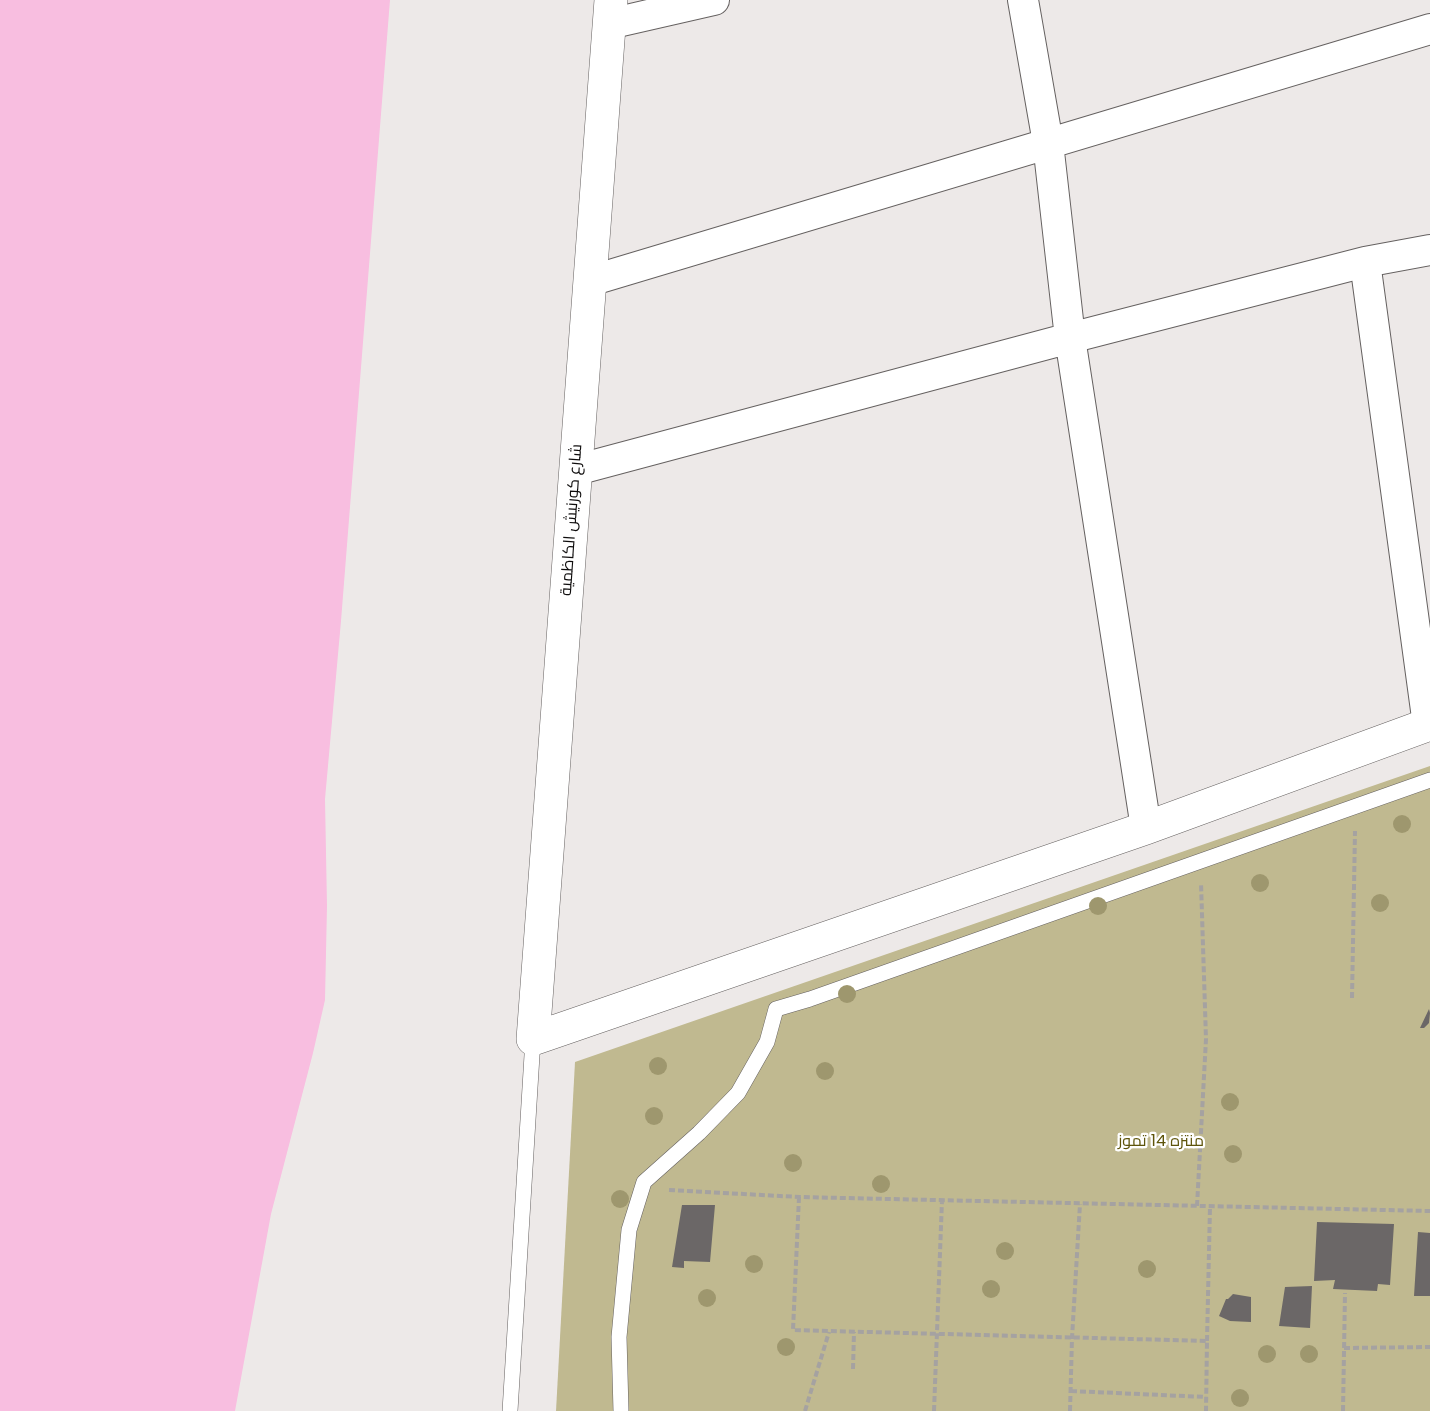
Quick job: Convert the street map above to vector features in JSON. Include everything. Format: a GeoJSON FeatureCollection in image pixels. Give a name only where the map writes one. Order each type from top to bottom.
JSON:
{"type":"FeatureCollection","features":[{"type":"Feature","properties":{"kind":"street"},"geometry":{"type":"LineString","coordinates":[[610,12],[714,0]]}},
{"type":"Feature","properties":{"kind":"street"},"geometry":{"type":"LineString","coordinates":[[1023,0],[1048,143],[1070,338],[1146,828]]}},
{"type":"Feature","properties":{"kind":"street","name":"شارع كورنيش الكاظمية"},"geometry":{"type":"LineString","coordinates":[[533,1039],[610,12]]}},
{"type":"Feature","properties":{"kind":"street"},"geometry":{"type":"LineString","coordinates":[[590,281],[1430,29]]}},
{"type":"Feature","properties":{"kind":"street"},"geometry":{"type":"LineString","coordinates":[[576,470],[1365,262],[1430,250]]}},
{"type":"Feature","properties":{"kind":"street"},"geometry":{"type":"LineString","coordinates":[[533,1039],[1146,828],[1429,725],[1365,262]]}},
{"type":"Feature","properties":{"kind":"lane"},"geometry":{"type":"LineString","coordinates":[[621,1411],[619,1337],[629,1230],[644,1182],[738,1094],[767,1042],[776,1009],[1430,780]]}},
{"type":"Feature","properties":{"kind":"lane"},"geometry":{"type":"LineString","coordinates":[[510,1411],[533,1039]]}},
{"type":"Feature","properties":{"kind":"path"},"geometry":{"type":"LineString","coordinates":[[1352,998],[1355,830]]}},
{"type":"Feature","properties":{"kind":"path"},"geometry":{"type":"LineString","coordinates":[[1197,1206],[1206,1039],[1201,881]]}},
{"type":"Feature","properties":{"kind":"path"},"geometry":{"type":"LineString","coordinates":[[642,1188],[799,1197],[1430,1211]]}},
{"type":"Feature","properties":{"kind":"path"},"geometry":{"type":"LineString","coordinates":[[799,1197],[793,1330],[1208,1341]]}},
{"type":"Feature","properties":{"kind":"path"},"geometry":{"type":"LineString","coordinates":[[934,1411],[942,1200]]}},
{"type":"Feature","properties":{"kind":"path"},"geometry":{"type":"LineString","coordinates":[[1070,1411],[1080,1204]]}},
{"type":"Feature","properties":{"kind":"path"},"geometry":{"type":"LineString","coordinates":[[1206,1411],[1210,1206]]}},
{"type":"Feature","properties":{"kind":"path"},"geometry":{"type":"LineString","coordinates":[[1343,1411],[1344,1293]]}},
{"type":"Feature","properties":{"kind":"path"},"geometry":{"type":"LineString","coordinates":[[805,1411],[829,1332]]}},
{"type":"Feature","properties":{"kind":"path"},"geometry":{"type":"LineString","coordinates":[[853,1369],[854,1332]]}},
{"type":"Feature","properties":{"kind":"path"},"geometry":{"type":"LineString","coordinates":[[1344,1348],[1430,1347]]}},
{"type":"Feature","properties":{"kind":"path"},"geometry":{"type":"LineString","coordinates":[[1071,1391],[1206,1397]]}},
{"type":"Feature","properties":{"kind":"green space","name":"منتزه 14 تموز"},"geometry":{"type":"Polygon","coordinates":[[[1430,766],[1430,1411],[556,1411],[575,1062],[1430,766]]]}},
{"type":"Feature","properties":{"kind":"shaded area"},"geometry":{"type":"Polygon","coordinates":[[[0,0],[390,0],[325,799],[327,906],[325,1000],[271,1214],[235,1411],[0,1411],[0,0]]]}},
{"type":"Feature","properties":{"kind":"building"},"geometry":{"type":"Polygon","coordinates":[[[1429,1009],[1429,1023],[1424,1028],[1420,1028],[1429,1009]]]}},
{"type":"Feature","properties":{"kind":"building"},"geometry":{"type":"Polygon","coordinates":[[[682,1205],[715,1205],[710,1262],[684,1261],[684,1268],[672,1267],[682,1205]]]}},
{"type":"Feature","properties":{"kind":"building"},"geometry":{"type":"Polygon","coordinates":[[[1317,1222],[1394,1224],[1390,1285],[1378,1284],[1377,1291],[1333,1289],[1335,1280],[1314,1281],[1317,1222]]]}},
{"type":"Feature","properties":{"kind":"building"},"geometry":{"type":"Polygon","coordinates":[[[1418,1232],[1430,1233],[1430,1296],[1414,1296],[1418,1232]]]}},
{"type":"Feature","properties":{"kind":"building"},"geometry":{"type":"Polygon","coordinates":[[[1312,1286],[1310,1328],[1279,1326],[1285,1287],[1312,1286]]]}},
{"type":"Feature","properties":{"kind":"building"},"geometry":{"type":"Polygon","coordinates":[[[1233,1294],[1251,1297],[1251,1322],[1230,1321],[1219,1316],[1226,1299],[1233,1294]]]}}]}
